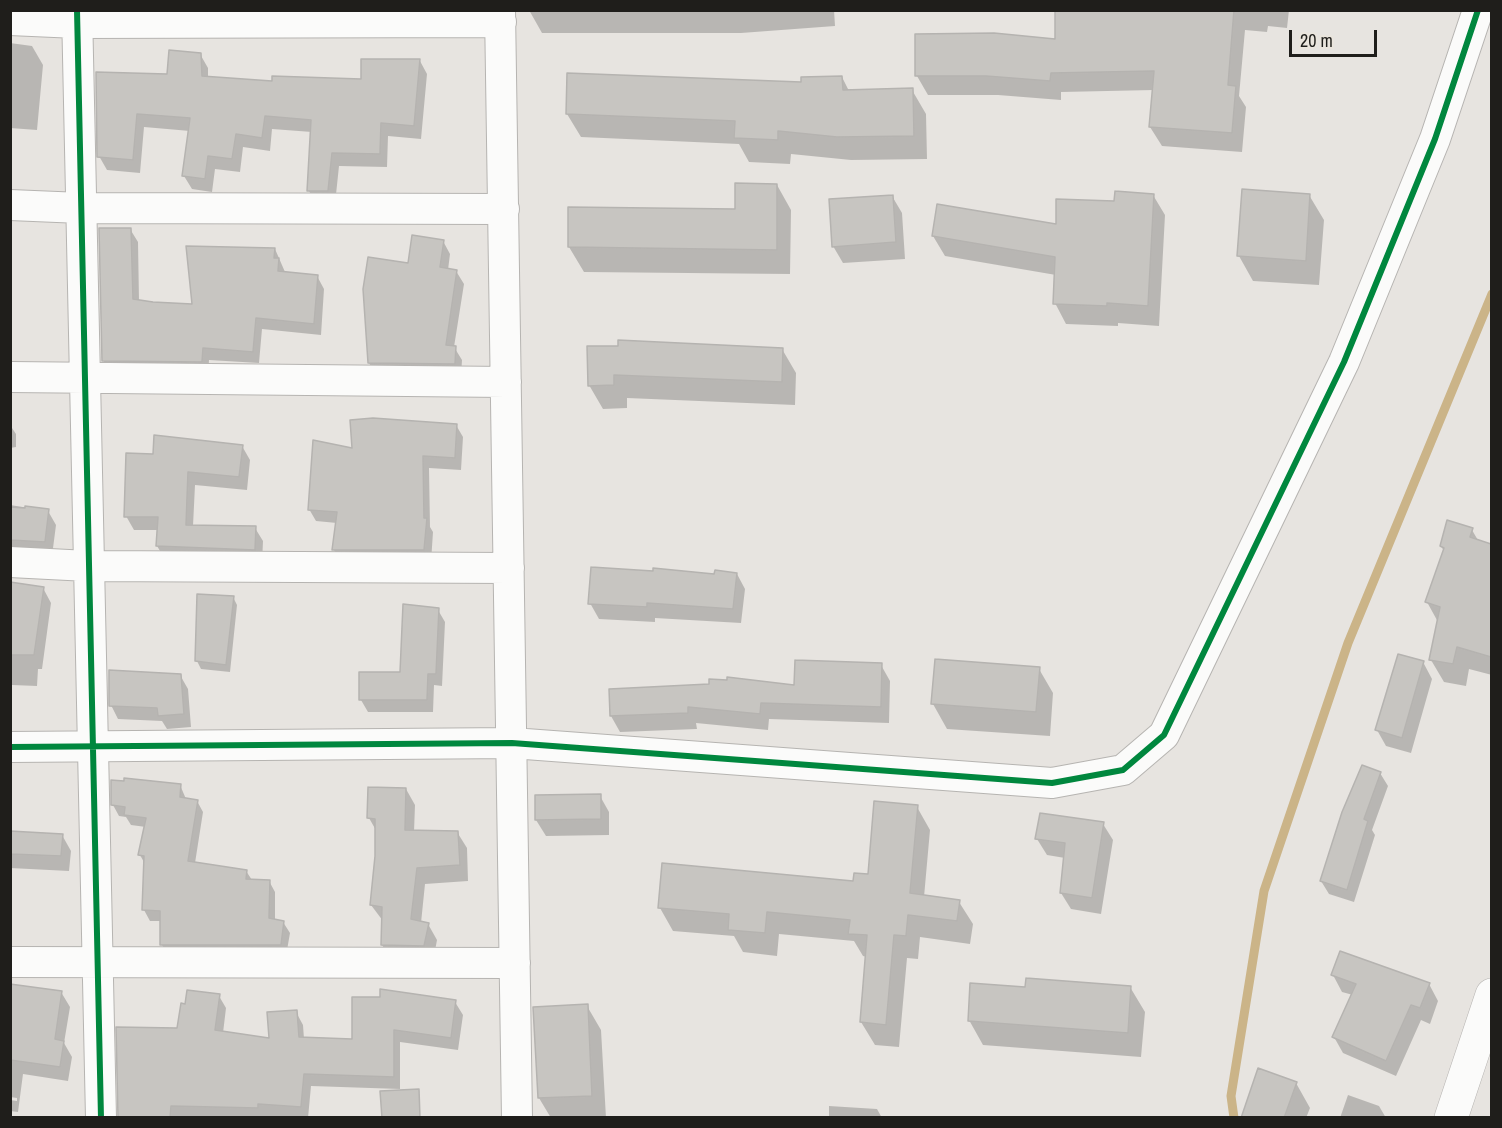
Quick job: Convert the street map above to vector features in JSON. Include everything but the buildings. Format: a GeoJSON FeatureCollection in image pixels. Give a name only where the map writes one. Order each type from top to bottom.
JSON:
{"type":"FeatureCollection","features":[{"type":"Feature","properties":{"kind":"main road"},"geometry":{"type":"LineString","coordinates":[[1451,1118],[1491,994]]}},
{"type":"Feature","properties":{"kind":"street"},"geometry":{"type":"LineString","coordinates":[[10,747],[512,743],[1052,783],[1123,770],[1164,735],[1344,362],[1434,139],[1478,10]]}},
{"type":"Feature","properties":{"kind":"street"},"geometry":{"type":"LineString","coordinates":[[10,20],[77,17],[500,16],[517,1118]]}},
{"type":"Feature","properties":{"kind":"street"},"geometry":{"type":"LineString","coordinates":[[77,17],[101,1118]]}},
{"type":"Feature","properties":{"kind":"street"},"geometry":{"type":"LineString","coordinates":[[10,205],[81,208],[504,208]]}},
{"type":"Feature","properties":{"kind":"street"},"geometry":{"type":"LineString","coordinates":[[10,376],[86,379],[506,382]]}},
{"type":"Feature","properties":{"kind":"street"},"geometry":{"type":"LineString","coordinates":[[10,562],[88,566],[509,568]]}},
{"type":"Feature","properties":{"kind":"street"},"geometry":{"type":"LineString","coordinates":[[10,962],[98,964],[515,963]]}},
{"type":"Feature","properties":{"kind":"waterway"},"geometry":{"type":"LineString","coordinates":[[1234,1118],[1231,1096],[1264,891],[1348,643],[1492,294]]}},
{"type":"Feature","properties":{"kind":"cycle path"},"geometry":{"type":"LineString","coordinates":[[77,10],[101,1118]]}},
{"type":"Feature","properties":{"kind":"cycle path"},"geometry":{"type":"LineString","coordinates":[[10,747],[512,743],[1052,783],[1123,770],[1164,735],[1344,362],[1435,139],[1478,10]]}}]}
